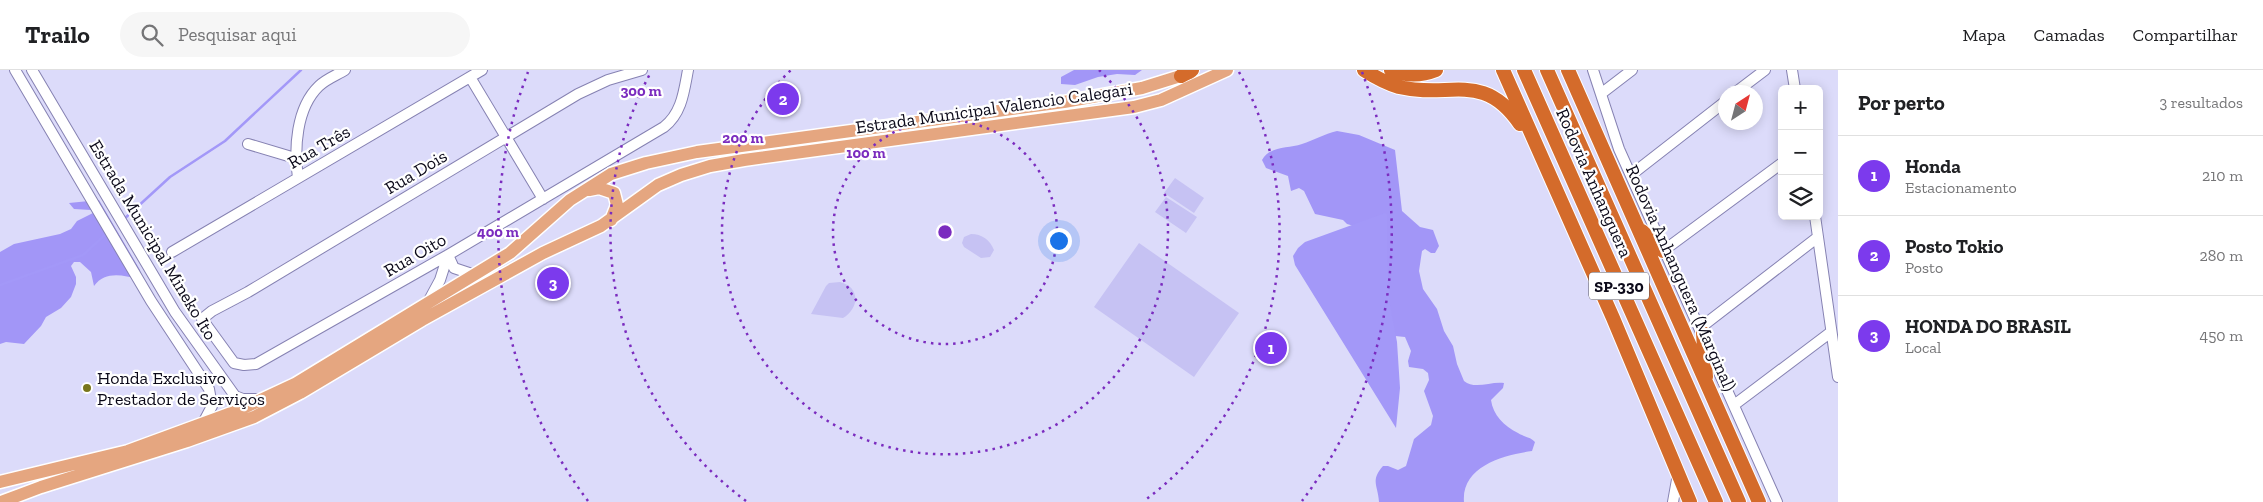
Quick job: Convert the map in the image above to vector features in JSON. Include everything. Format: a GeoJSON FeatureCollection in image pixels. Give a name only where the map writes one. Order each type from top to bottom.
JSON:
{"type":"FeatureCollection","features":[{"type":"Feature","properties":{"kind":"highway"},"geometry":{"type":"LineString","coordinates":[[1364,70],[1400,87],[1461,87],[1493,95],[1510,109],[1542,158]]}},
{"type":"Feature","properties":{"kind":"highway"},"geometry":{"type":"LineString","coordinates":[[1391,70],[1417,75],[1436,70]]}},
{"type":"Feature","properties":{"kind":"highway"},"geometry":{"type":"LineString","coordinates":[[1503,70],[1613,318],[1690,502]]}},
{"type":"Feature","properties":{"kind":"highway","name":"Rodovia Anhanguera"},"geometry":{"type":"LineString","coordinates":[[1524,70],[1716,502]]}},
{"type":"Feature","properties":{"kind":"highway","name":"Rodovia Anhanguera"},"geometry":{"type":"LineString","coordinates":[[1547,70],[1739,502]]}},
{"type":"Feature","properties":{"kind":"highway","name":"Rodovia Anhanguera (Marginal)"},"geometry":{"type":"LineString","coordinates":[[1568,70],[1759,502]]}},
{"type":"Feature","properties":{"kind":"highway"},"geometry":{"type":"LineString","coordinates":[[1638,228],[1663,251]]}},
{"type":"Feature","properties":{"kind":"highway"},"geometry":{"type":"LineString","coordinates":[[1702,331],[1706,359],[1706,382]]}},
{"type":"Feature","properties":{"kind":"main road","name":"Estrada Municipal Valencio Calegari"},"geometry":{"type":"LineString","coordinates":[[0,482],[128,451],[267,398],[426,305],[510,253],[551,216],[611,174],[697,152],[1064,102],[1142,88],[1197,70]]}},
{"type":"Feature","properties":{"kind":"main road","name":"Estrada Municipal Valencio Calegari"},"geometry":{"type":"LineString","coordinates":[[1,502],[34,489],[187,441],[254,417],[300,393],[494,280],[611,220],[658,185],[681,175],[710,166],[818,149],[1134,107],[1161,100],[1227,70]]}},
{"type":"Feature","properties":{"kind":"main road"},"geometry":{"type":"LineString","coordinates":[[583,192],[599,188],[614,193],[617,205],[611,220]]}},
{"type":"Feature","properties":{"kind":"street","name":"Estrada Municipal Mineko Ito"},"geometry":{"type":"LineString","coordinates":[[15,70],[152,301],[210,389],[212,406],[203,423]]}},
{"type":"Feature","properties":{"kind":"street","name":"Estrada Municipal Mineko Ito"},"geometry":{"type":"LineString","coordinates":[[32,70],[127,234],[175,312],[231,392],[243,400],[267,398]]}},
{"type":"Feature","properties":{"kind":"street"},"geometry":{"type":"LineString","coordinates":[[298,178],[295,158],[303,112],[311,94],[321,84],[345,70]]}},
{"type":"Feature","properties":{"kind":"street","name":"Rua Três"},"geometry":{"type":"LineString","coordinates":[[172,252],[482,70]]}},
{"type":"Feature","properties":{"kind":"street","name":"Rua Dois"},"geometry":{"type":"LineString","coordinates":[[212,311],[256,287],[593,86],[630,72],[642,70]]}},
{"type":"Feature","properties":{"kind":"street","name":"Rua Oito"},"geometry":{"type":"LineString","coordinates":[[212,311],[202,319],[228,356],[234,363],[256,364],[448,255],[670,123],[682,100],[688,70]]}},
{"type":"Feature","properties":{"kind":"street"},"geometry":{"type":"LineString","coordinates":[[1593,70],[1602,93],[1611,127],[1663,251],[1702,331],[1777,502]]}},
{"type":"Feature","properties":{"kind":"street"},"geometry":{"type":"LineString","coordinates":[[1602,93],[1632,70]]}},
{"type":"Feature","properties":{"kind":"street"},"geometry":{"type":"LineString","coordinates":[[1745,85],[1765,70]]}},
{"type":"Feature","properties":{"kind":"street"},"geometry":{"type":"LineString","coordinates":[[1792,70],[1794,85]]}},
{"type":"Feature","properties":{"kind":"street"},"geometry":{"type":"LineString","coordinates":[[470,77],[543,199]]}},
{"type":"Feature","properties":{"kind":"street"},"geometry":{"type":"LineString","coordinates":[[1631,175],[1718,107]]}},
{"type":"Feature","properties":{"kind":"street"},"geometry":{"type":"LineString","coordinates":[[248,144],[295,158]]}},
{"type":"Feature","properties":{"kind":"street"},"geometry":{"type":"LineString","coordinates":[[1663,251],[1778,166]]}},
{"type":"Feature","properties":{"kind":"street"},"geometry":{"type":"LineString","coordinates":[[1816,220],[1838,377]]}},
{"type":"Feature","properties":{"kind":"street"},"geometry":{"type":"LineString","coordinates":[[1702,331],[1818,237]]}},
{"type":"Feature","properties":{"kind":"street"},"geometry":{"type":"LineString","coordinates":[[448,255],[454,268],[475,275]]}},
{"type":"Feature","properties":{"kind":"street"},"geometry":{"type":"LineString","coordinates":[[426,305],[440,280],[448,255]]}},
{"type":"Feature","properties":{"kind":"street"},"geometry":{"type":"LineString","coordinates":[[1734,405],[1831,332]]}},
{"type":"Feature","properties":{"kind":"street"},"geometry":{"type":"LineString","coordinates":[[1673,502],[1678,474]]}},
{"type":"Feature","properties":{"kind":"shaded area"},"geometry":{"type":"Polygon","coordinates":[[[1074,70],[1142,70],[1135,75],[1117,74],[1098,77],[1075,85],[1061,84],[1061,77],[1074,70]]]}},
{"type":"Feature","properties":{"kind":"shaded area"},"geometry":{"type":"Polygon","coordinates":[[[1337,131],[1359,135],[1395,150],[1402,211],[1420,227],[1433,230],[1439,246],[1435,253],[1425,249],[1422,251],[1419,271],[1423,289],[1437,309],[1444,331],[1453,346],[1457,364],[1464,381],[1473,385],[1504,383],[1503,388],[1491,400],[1494,411],[1508,427],[1535,442],[1532,451],[1497,459],[1477,471],[1469,479],[1465,490],[1464,502],[1379,502],[1376,480],[1379,471],[1383,466],[1398,470],[1406,466],[1414,439],[1431,425],[1433,416],[1424,391],[1429,380],[1428,373],[1423,369],[1409,367],[1408,361],[1411,351],[1405,337],[1395,336],[1361,228],[1347,224],[1343,220],[1315,214],[1304,191],[1299,188],[1291,191],[1288,176],[1266,168],[1262,160],[1270,152],[1280,148],[1297,146],[1337,131]]]}},
{"type":"Feature","properties":{"kind":"shaded area"},"geometry":{"type":"Polygon","coordinates":[[[1175,178],[1204,198],[1194,213],[1164,193],[1175,178]]]}},
{"type":"Feature","properties":{"kind":"shaded area"},"geometry":{"type":"Polygon","coordinates":[[[1166,197],[1197,217],[1186,233],[1155,212],[1166,197]]]}},
{"type":"Feature","properties":{"kind":"shaded area"},"geometry":{"type":"Polygon","coordinates":[[[99,200],[140,270],[141,277],[138,279],[114,275],[103,278],[94,286],[91,272],[80,262],[74,262],[71,266],[76,277],[76,284],[71,297],[61,308],[46,317],[41,326],[24,344],[6,342],[0,344],[0,252],[14,244],[60,234],[71,229],[77,221],[93,213],[91,210],[74,209],[69,203],[99,200]]]}},
{"type":"Feature","properties":{"kind":"shaded area"},"geometry":{"type":"Polygon","coordinates":[[[1385,213],[1387,215],[1390,305],[1397,342],[1400,388],[1396,428],[1295,265],[1293,256],[1305,242],[1385,213]]]}},
{"type":"Feature","properties":{"kind":"shaded area"},"geometry":{"type":"Polygon","coordinates":[[[971,234],[982,236],[990,243],[994,250],[990,257],[981,258],[964,247],[962,243],[964,237],[971,234]]]}},
{"type":"Feature","properties":{"kind":"shaded area"},"geometry":{"type":"Polygon","coordinates":[[[1139,243],[1239,313],[1194,377],[1094,307],[1139,243]]]}},
{"type":"Feature","properties":{"kind":"shaded area"},"geometry":{"type":"Polygon","coordinates":[[[840,282],[852,288],[854,293],[855,304],[848,314],[843,318],[811,314],[826,286],[829,283],[840,282]]]}},
{"type":"Feature","properties":{"kind":"waterway"},"geometry":{"type":"LineString","coordinates":[[123,220],[170,177],[225,141],[301,70]]}},
{"type":"Feature","properties":{"kind":"waterway"},"geometry":{"type":"LineString","coordinates":[[0,285],[83,255],[107,233]]}},
{"type":"Feature","properties":{"kind":"place","name":"Posto Tokio"},"geometry":{"type":"Point","coordinates":[783,99]}},
{"type":"Feature","properties":{"kind":"place","name":"HONDA DO BRASIL"},"geometry":{"type":"Point","coordinates":[553,283]}},
{"type":"Feature","properties":{"kind":"place","name":"Honda"},"geometry":{"type":"Point","coordinates":[1271,348]}},
{"type":"Feature","properties":{"kind":"place","name":"Honda Exclusivo Prestador de Serviços"},"geometry":{"type":"Point","coordinates":[87,388]}}]}
